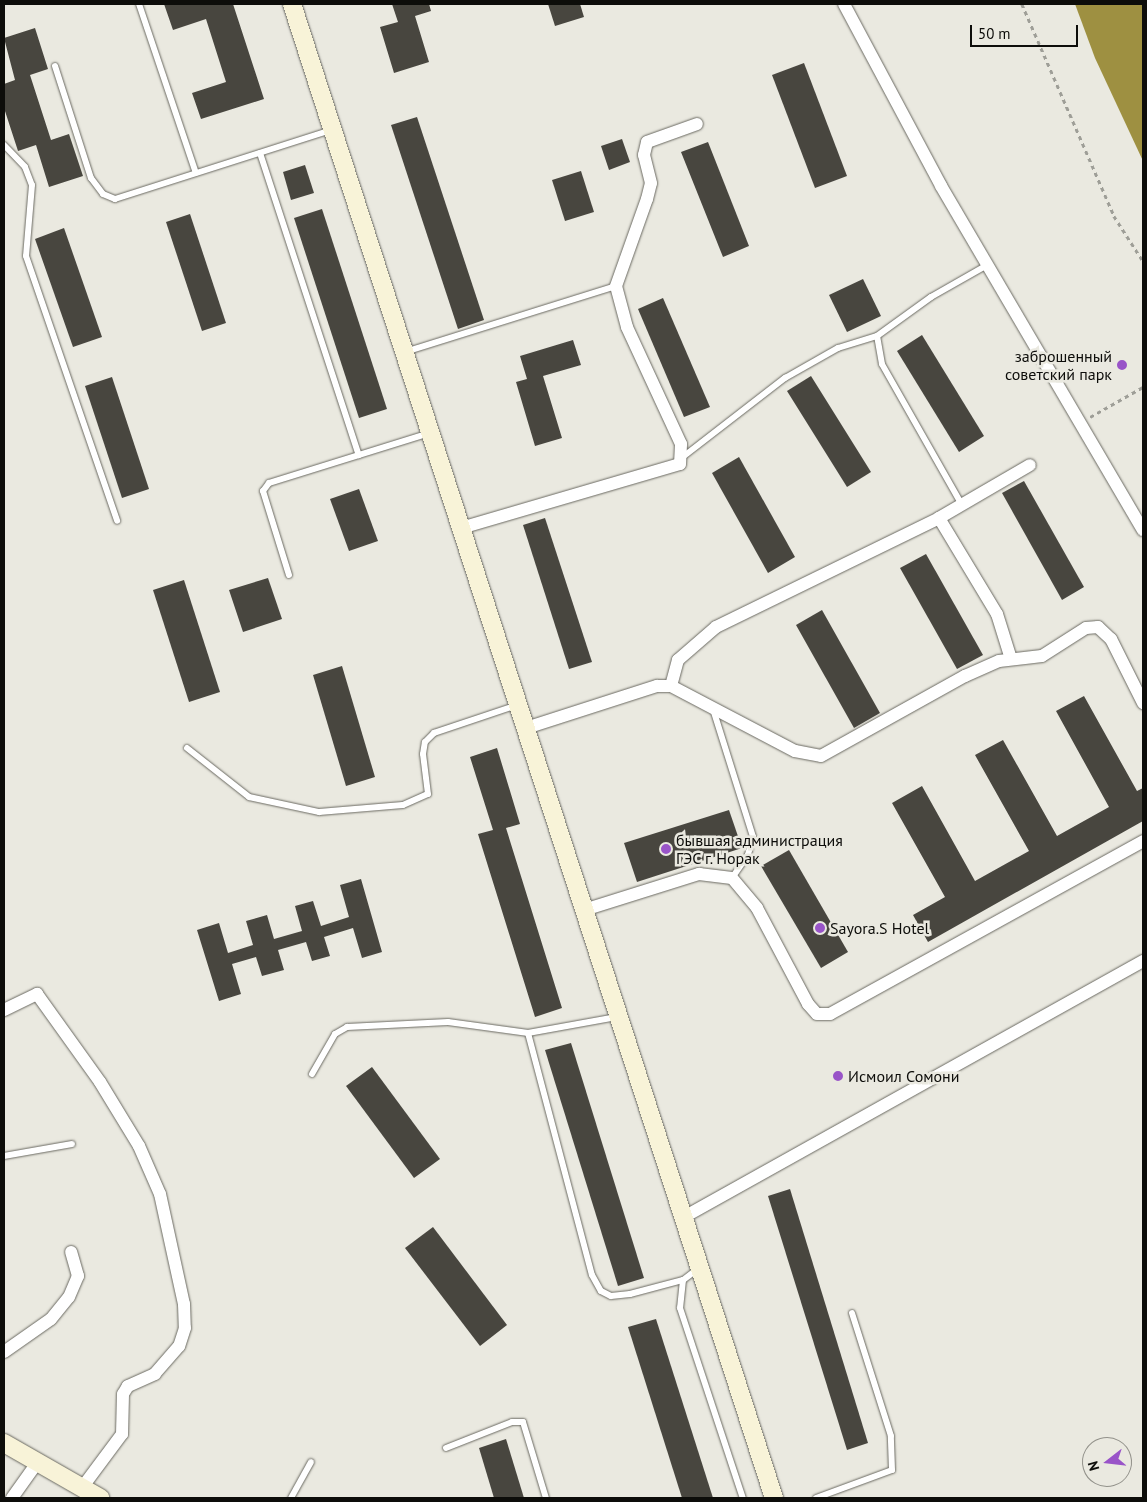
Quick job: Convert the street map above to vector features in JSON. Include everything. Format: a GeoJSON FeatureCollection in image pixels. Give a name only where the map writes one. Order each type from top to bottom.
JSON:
{"type":"FeatureCollection","features":[{"type":"Feature","properties":{"kind":"main road"},"geometry":{"type":"LineString","coordinates":[[292,4],[526,728],[617,1017],[684,1217],[774,1498]]}},
{"type":"Feature","properties":{"kind":"main road"},"geometry":{"type":"LineString","coordinates":[[4,1444],[100,1498]]}},
{"type":"Feature","properties":{"kind":"street"},"geometry":{"type":"LineString","coordinates":[[844,4],[987,266],[1143,530]]}},
{"type":"Feature","properties":{"kind":"street"},"geometry":{"type":"LineString","coordinates":[[461,528],[662,472],[680,464],[684,456],[627,328],[616,286],[647,200],[651,183],[644,155],[648,142],[697,124]]}},
{"type":"Feature","properties":{"kind":"street"},"geometry":{"type":"LineString","coordinates":[[671,686],[678,660],[716,627],[939,518],[1030,465]]}},
{"type":"Feature","properties":{"kind":"street"},"geometry":{"type":"LineString","coordinates":[[939,518],[997,614],[1011,659]]}},
{"type":"Feature","properties":{"kind":"street"},"geometry":{"type":"LineString","coordinates":[[526,728],[657,686],[671,686],[711,704],[794,751],[821,756],[966,676],[1011,659],[1042,656],[1086,628],[1098,627],[1111,639],[1143,703]]}},
{"type":"Feature","properties":{"kind":"street"},"geometry":{"type":"LineString","coordinates":[[584,910],[699,874],[732,878],[757,908],[808,1004],[817,1014],[830,1014],[1143,841]]}},
{"type":"Feature","properties":{"kind":"street"},"geometry":{"type":"LineString","coordinates":[[684,1217],[1143,961]]}},
{"type":"Feature","properties":{"kind":"street"},"geometry":{"type":"LineString","coordinates":[[4,1010],[37,994],[100,1082],[139,1146],[160,1194],[184,1304],[185,1328],[178,1346],[155,1374],[128,1386],[123,1394],[122,1434],[82,1489]]}},
{"type":"Feature","properties":{"kind":"street"},"geometry":{"type":"LineString","coordinates":[[4,1352],[51,1318],[69,1296],[78,1276],[71,1252]]}},
{"type":"Feature","properties":{"kind":"street"},"geometry":{"type":"LineString","coordinates":[[12,1498],[37,1463]]}},
{"type":"Feature","properties":{"kind":"lane"},"geometry":{"type":"LineString","coordinates":[[139,4],[196,173]]}},
{"type":"Feature","properties":{"kind":"lane"},"geometry":{"type":"LineString","coordinates":[[55,66],[91,178],[103,194],[116,199],[332,130]]}},
{"type":"Feature","properties":{"kind":"lane"},"geometry":{"type":"LineString","coordinates":[[4,145],[25,167],[32,185],[26,256],[117,521]]}},
{"type":"Feature","properties":{"kind":"lane"},"geometry":{"type":"LineString","coordinates":[[260,153],[360,455]]}},
{"type":"Feature","properties":{"kind":"lane"},"geometry":{"type":"LineString","coordinates":[[684,456],[785,378],[838,348],[877,336],[931,297],[987,266]]}},
{"type":"Feature","properties":{"kind":"lane"},"geometry":{"type":"LineString","coordinates":[[404,352],[616,286]]}},
{"type":"Feature","properties":{"kind":"lane"},"geometry":{"type":"LineString","coordinates":[[877,336],[882,364],[962,505]]}},
{"type":"Feature","properties":{"kind":"lane"},"geometry":{"type":"LineString","coordinates":[[289,574],[263,490],[269,482],[430,433]]}},
{"type":"Feature","properties":{"kind":"lane"},"geometry":{"type":"LineString","coordinates":[[186,748],[249,797],[319,812],[403,805],[428,794],[423,754],[425,742],[434,733],[518,704]]}},
{"type":"Feature","properties":{"kind":"lane"},"geometry":{"type":"LineString","coordinates":[[711,704],[753,837],[748,855],[732,878]]}},
{"type":"Feature","properties":{"kind":"lane"},"geometry":{"type":"LineString","coordinates":[[312,1074],[335,1034],[347,1027],[448,1022],[528,1033],[617,1017]]}},
{"type":"Feature","properties":{"kind":"lane"},"geometry":{"type":"LineString","coordinates":[[528,1033],[592,1275],[601,1291],[611,1296],[630,1294],[684,1280],[700,1268]]}},
{"type":"Feature","properties":{"kind":"lane"},"geometry":{"type":"LineString","coordinates":[[4,1156],[72,1144]]}},
{"type":"Feature","properties":{"kind":"lane"},"geometry":{"type":"LineString","coordinates":[[684,1280],[680,1308],[743,1498]]}},
{"type":"Feature","properties":{"kind":"lane"},"geometry":{"type":"LineString","coordinates":[[816,1498],[892,1470],[891,1436],[852,1313]]}},
{"type":"Feature","properties":{"kind":"lane"},"geometry":{"type":"LineString","coordinates":[[446,1448],[512,1422],[523,1422],[546,1498]]}},
{"type":"Feature","properties":{"kind":"lane"},"geometry":{"type":"LineString","coordinates":[[291,1498],[311,1462]]}},
{"type":"Feature","properties":{"kind":"path"},"geometry":{"type":"LineString","coordinates":[[1022,4],[1114,216],[1143,261]]}},
{"type":"Feature","properties":{"kind":"path"},"geometry":{"type":"LineString","coordinates":[[1080,423],[1143,386]]}},
{"type":"Feature","properties":{"kind":"shaded area"},"geometry":{"type":"Polygon","coordinates":[[[1075,4],[1143,4],[1143,161],[1095,58],[1075,4]]]}},
{"type":"Feature","properties":{"kind":"building"},"geometry":{"type":"Polygon","coordinates":[[[164,4],[233,4],[264,99],[201,119],[192,93],[226,82],[206,19],[173,30],[164,4]]]}},
{"type":"Feature","properties":{"kind":"building"},"geometry":{"type":"Polygon","coordinates":[[[392,4],[429,4],[431,11],[415,16],[429,62],[394,73],[380,27],[398,22],[392,4]]]}},
{"type":"Feature","properties":{"kind":"building"},"geometry":{"type":"Polygon","coordinates":[[[548,4],[580,4],[584,17],[555,26],[548,4]]]}},
{"type":"Feature","properties":{"kind":"building"},"geometry":{"type":"Polygon","coordinates":[[[35,28],[48,69],[30,75],[51,140],[69,134],[83,176],[49,187],[36,145],[18,151],[4,108],[4,84],[15,80],[4,38],[35,28]]]}},
{"type":"Feature","properties":{"kind":"building"},"geometry":{"type":"Polygon","coordinates":[[[804,63],[847,176],[815,188],[772,75],[804,63]]]}},
{"type":"Feature","properties":{"kind":"building"},"geometry":{"type":"Polygon","coordinates":[[[417,117],[484,320],[458,329],[391,125],[417,117]]]}},
{"type":"Feature","properties":{"kind":"building"},"geometry":{"type":"Polygon","coordinates":[[[622,139],[630,162],[609,170],[601,146],[622,139]]]}},
{"type":"Feature","properties":{"kind":"building"},"geometry":{"type":"Polygon","coordinates":[[[708,142],[749,246],[723,257],[681,152],[708,142]]]}},
{"type":"Feature","properties":{"kind":"building"},"geometry":{"type":"Polygon","coordinates":[[[305,165],[314,193],[291,200],[283,172],[305,165]]]}},
{"type":"Feature","properties":{"kind":"building"},"geometry":{"type":"Polygon","coordinates":[[[581,171],[594,212],[565,221],[552,180],[581,171]]]}},
{"type":"Feature","properties":{"kind":"building"},"geometry":{"type":"Polygon","coordinates":[[[322,209],[387,409],[359,418],[294,218],[322,209]]]}},
{"type":"Feature","properties":{"kind":"building"},"geometry":{"type":"Polygon","coordinates":[[[190,214],[226,323],[202,331],[166,222],[190,214]]]}},
{"type":"Feature","properties":{"kind":"building"},"geometry":{"type":"Polygon","coordinates":[[[64,228],[102,337],[73,347],[35,239],[64,228]]]}},
{"type":"Feature","properties":{"kind":"building"},"geometry":{"type":"Polygon","coordinates":[[[863,279],[881,316],[847,332],[829,295],[863,279]]]}},
{"type":"Feature","properties":{"kind":"building"},"geometry":{"type":"Polygon","coordinates":[[[663,298],[710,407],[684,417],[638,309],[663,298]]]}},
{"type":"Feature","properties":{"kind":"building"},"geometry":{"type":"Polygon","coordinates":[[[922,335],[984,436],[959,452],[897,351],[922,335]]]}},
{"type":"Feature","properties":{"kind":"building"},"geometry":{"type":"Polygon","coordinates":[[[573,340],[581,365],[543,376],[562,438],[535,446],[516,382],[527,379],[520,356],[573,340]]]}},
{"type":"Feature","properties":{"kind":"building"},"geometry":{"type":"Polygon","coordinates":[[[811,376],[871,472],[847,487],[787,391],[811,376]]]}},
{"type":"Feature","properties":{"kind":"building"},"geometry":{"type":"Polygon","coordinates":[[[112,377],[149,489],[122,498],[85,386],[112,377]]]}},
{"type":"Feature","properties":{"kind":"building"},"geometry":{"type":"Polygon","coordinates":[[[739,457],[795,557],[768,573],[712,473],[739,457]]]}},
{"type":"Feature","properties":{"kind":"building"},"geometry":{"type":"Polygon","coordinates":[[[1024,481],[1084,587],[1062,600],[1002,493],[1024,481]]]}},
{"type":"Feature","properties":{"kind":"building"},"geometry":{"type":"Polygon","coordinates":[[[359,489],[378,541],[349,551],[330,499],[359,489]]]}},
{"type":"Feature","properties":{"kind":"building"},"geometry":{"type":"Polygon","coordinates":[[[545,518],[592,662],[569,669],[523,525],[545,518]]]}},
{"type":"Feature","properties":{"kind":"building"},"geometry":{"type":"Polygon","coordinates":[[[926,554],[983,655],[957,669],[900,568],[926,554]]]}},
{"type":"Feature","properties":{"kind":"building"},"geometry":{"type":"Polygon","coordinates":[[[268,578],[282,619],[243,632],[229,590],[268,578]]]}},
{"type":"Feature","properties":{"kind":"building"},"geometry":{"type":"Polygon","coordinates":[[[184,580],[220,692],[189,702],[153,590],[184,580]]]}},
{"type":"Feature","properties":{"kind":"building"},"geometry":{"type":"Polygon","coordinates":[[[822,610],[880,713],[854,728],[796,625],[822,610]]]}},
{"type":"Feature","properties":{"kind":"building"},"geometry":{"type":"Polygon","coordinates":[[[342,666],[375,777],[346,786],[313,675],[342,666]]]}},
{"type":"Feature","properties":{"kind":"building"},"geometry":{"type":"Polygon","coordinates":[[[1084,696],[1137,791],[1143,788],[1143,821],[928,942],[913,915],[945,897],[892,803],[922,786],[975,881],[1029,851],[975,755],[1003,740],[1057,836],[1109,807],[1056,711],[1084,696]]]}},
{"type":"Feature","properties":{"kind":"building"},"geometry":{"type":"Polygon","coordinates":[[[497,748],[520,824],[506,828],[562,1008],[535,1017],[478,834],[493,830],[470,757],[497,748]]]}},
{"type":"Feature","properties":{"kind":"building"},"geometry":{"type":"Polygon","coordinates":[[[729,810],[742,848],[637,882],[624,843],[729,810]]]}},
{"type":"Feature","properties":{"kind":"building"},"geometry":{"type":"Polygon","coordinates":[[[789,850],[848,952],[821,968],[761,866],[789,850]]]}},
{"type":"Feature","properties":{"kind":"building"},"geometry":{"type":"Polygon","coordinates":[[[361,879],[382,952],[362,958],[353,928],[324,937],[330,956],[312,961],[306,942],[278,950],[284,970],[262,976],[256,957],[232,964],[241,994],[219,1001],[197,930],[219,923],[228,953],[253,945],[246,921],[267,915],[274,939],[302,931],[295,906],[313,901],[321,926],[349,917],[340,885],[361,879]]]}},
{"type":"Feature","properties":{"kind":"building"},"geometry":{"type":"Polygon","coordinates":[[[571,1043],[644,1278],[618,1286],[545,1050],[571,1043]]]}},
{"type":"Feature","properties":{"kind":"building"},"geometry":{"type":"Polygon","coordinates":[[[372,1067],[440,1159],[414,1178],[346,1086],[372,1067]]]}},
{"type":"Feature","properties":{"kind":"building"},"geometry":{"type":"Polygon","coordinates":[[[790,1189],[868,1443],[847,1450],[768,1196],[790,1189]]]}},
{"type":"Feature","properties":{"kind":"building"},"geometry":{"type":"Polygon","coordinates":[[[433,1227],[507,1325],[480,1346],[405,1248],[433,1227]]]}},
{"type":"Feature","properties":{"kind":"building"},"geometry":{"type":"Polygon","coordinates":[[[656,1319],[713,1498],[682,1498],[628,1327],[656,1319]]]}},
{"type":"Feature","properties":{"kind":"building"},"geometry":{"type":"Polygon","coordinates":[[[506,1439],[524,1498],[494,1498],[479,1448],[506,1439]]]}},
{"type":"Feature","properties":{"kind":"place","name":"заброшенный советский парк"},"geometry":{"type":"Point","coordinates":[1122,365]}},
{"type":"Feature","properties":{"kind":"place","name":"бывшая администрация ГЭС г. Норак"},"geometry":{"type":"Point","coordinates":[666,849]}},
{"type":"Feature","properties":{"kind":"place","name":"Sayora.S Hotel"},"geometry":{"type":"Point","coordinates":[820,928]}},
{"type":"Feature","properties":{"kind":"place","name":"Исмоил Сомони"},"geometry":{"type":"Point","coordinates":[838,1076]}}]}
